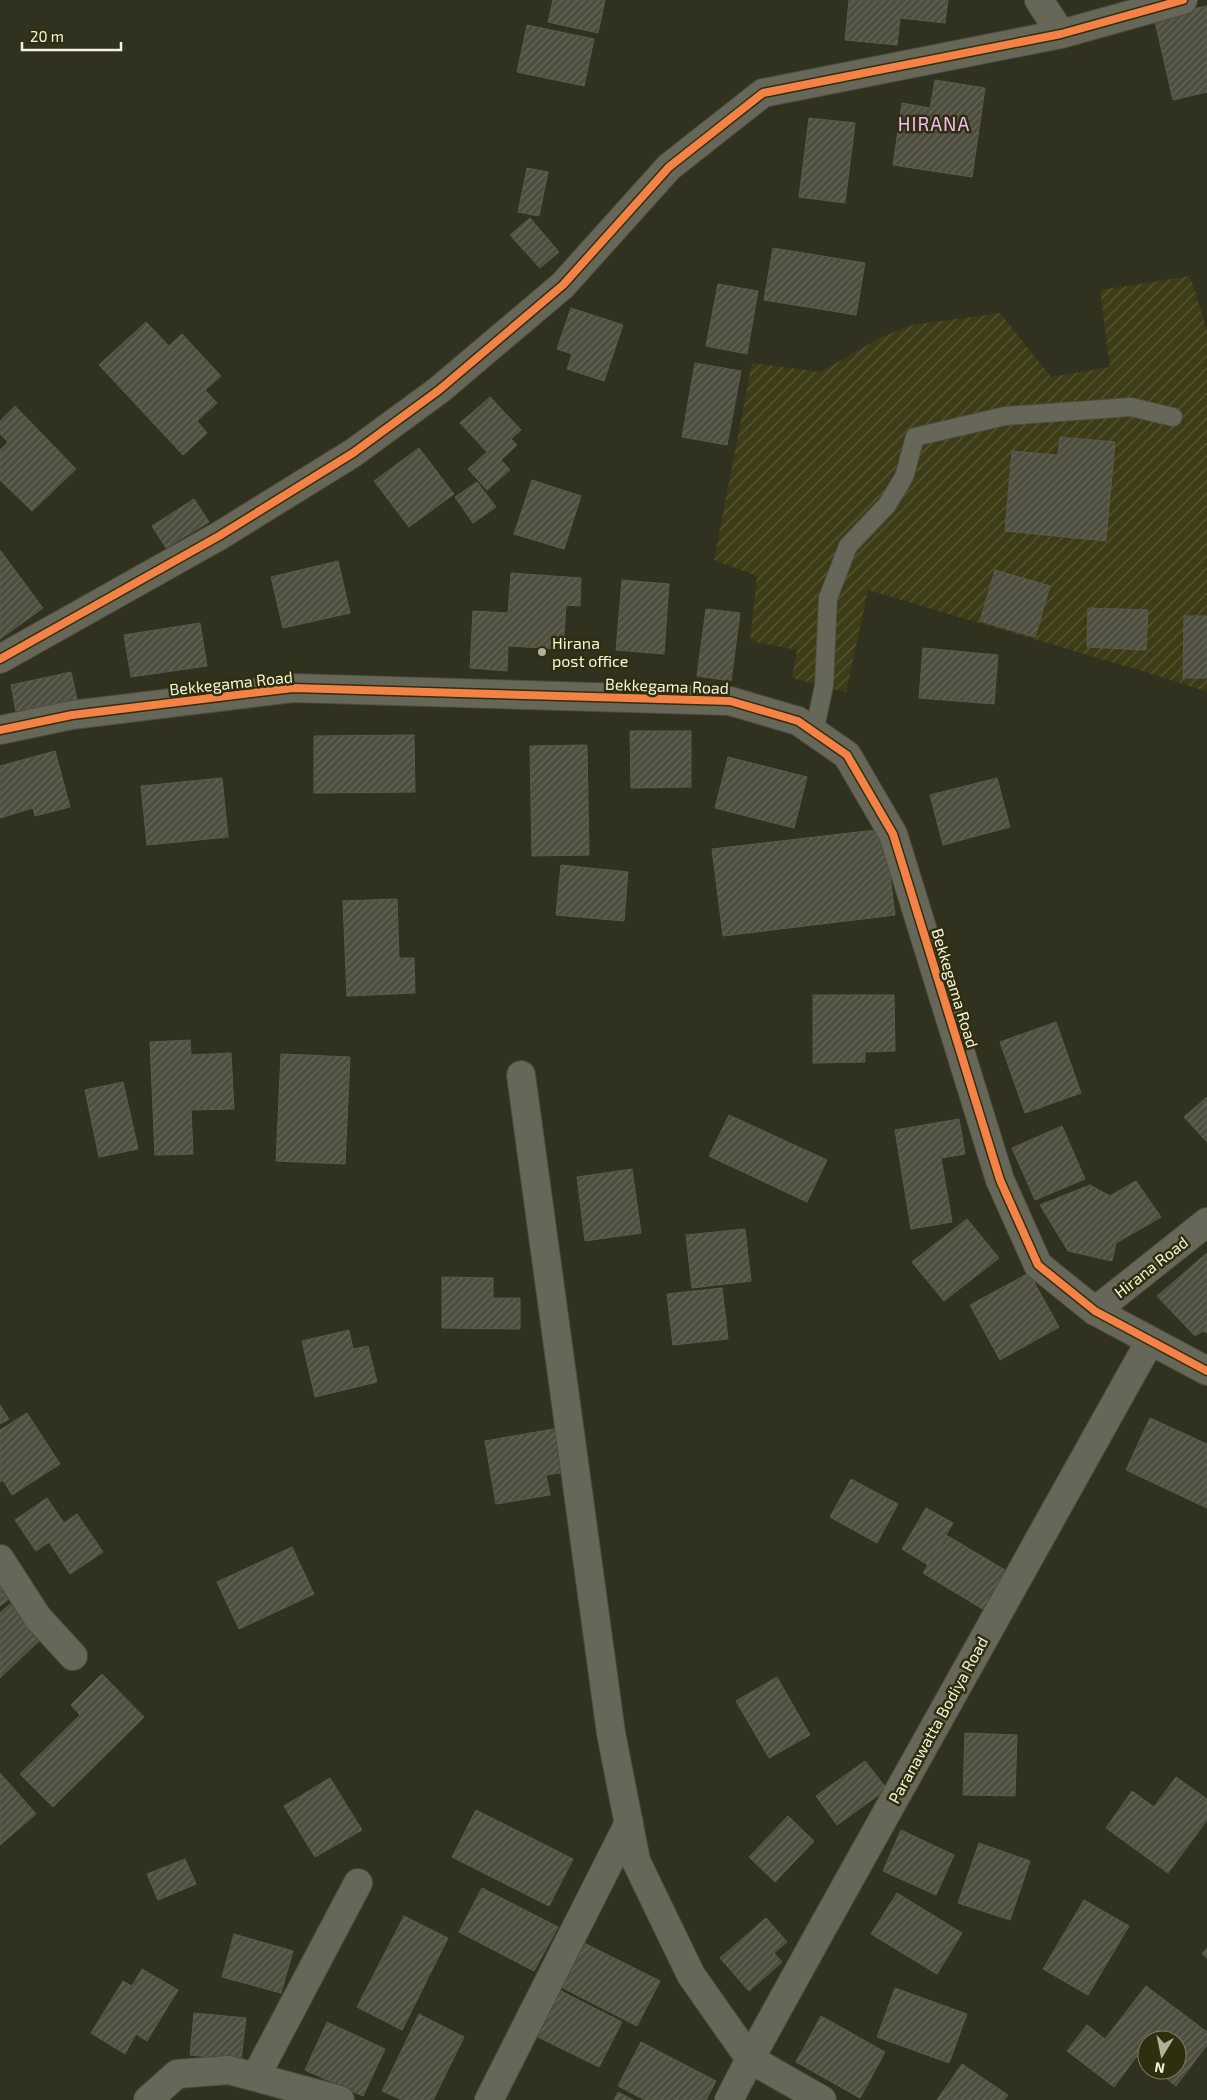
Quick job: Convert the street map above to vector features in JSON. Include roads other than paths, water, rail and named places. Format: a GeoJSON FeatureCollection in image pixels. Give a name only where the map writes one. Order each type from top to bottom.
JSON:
{"type":"FeatureCollection","features":[{"type":"Feature","properties":{"kind":"street"},"geometry":{"type":"LineString","coordinates":[[1039,0],[1061,34]]}},
{"type":"Feature","properties":{"kind":"street"},"geometry":{"type":"LineString","coordinates":[[0,659],[219,536],[353,453],[431,396],[564,285],[669,167],[763,93],[1061,34],[1183,0]]}},
{"type":"Feature","properties":{"kind":"street","name":"Bekkegama Road"},"geometry":{"type":"LineString","coordinates":[[0,730],[72,715],[293,688],[730,701],[798,721],[847,755],[894,834],[1000,1180],[1038,1265],[1095,1311],[1207,1371]]}},
{"type":"Feature","properties":{"kind":"street"},"geometry":{"type":"LineString","coordinates":[[521,1075],[611,1733],[636,1861],[691,1975],[750,2059],[822,2100]]}},
{"type":"Feature","properties":{"kind":"street","name":"Hirana Road"},"geometry":{"type":"LineString","coordinates":[[1095,1311],[1207,1222]]}},
{"type":"Feature","properties":{"kind":"street","name":"Paranawatta Bodiya Road"},"geometry":{"type":"LineString","coordinates":[[729,2100],[750,2059],[1150,1341]]}},
{"type":"Feature","properties":{"kind":"street"},"geometry":{"type":"LineString","coordinates":[[0,1559],[38,1618],[73,1656]]}},
{"type":"Feature","properties":{"kind":"street"},"geometry":{"type":"LineString","coordinates":[[489,2100],[629,1823]]}},
{"type":"Feature","properties":{"kind":"street"},"geometry":{"type":"LineString","coordinates":[[256,2076],[358,1883]]}},
{"type":"Feature","properties":{"kind":"street"},"geometry":{"type":"LineString","coordinates":[[148,2100],[176,2074],[229,2070],[340,2100]]}},
{"type":"Feature","properties":{"kind":"lane"},"geometry":{"type":"LineString","coordinates":[[814,732],[824,686],[828,598],[848,546],[887,505],[904,477],[915,437],[1014,416],[1131,408],[1173,417]]}},
{"type":"Feature","properties":{"kind":"place","name":"Hirana post office"},"geometry":{"type":"Point","coordinates":[542,652]}},
{"type":"Feature","properties":{"kind":"district","name":"HIRANA"},"geometry":{"type":"Point","coordinates":[934,124]}}]}
